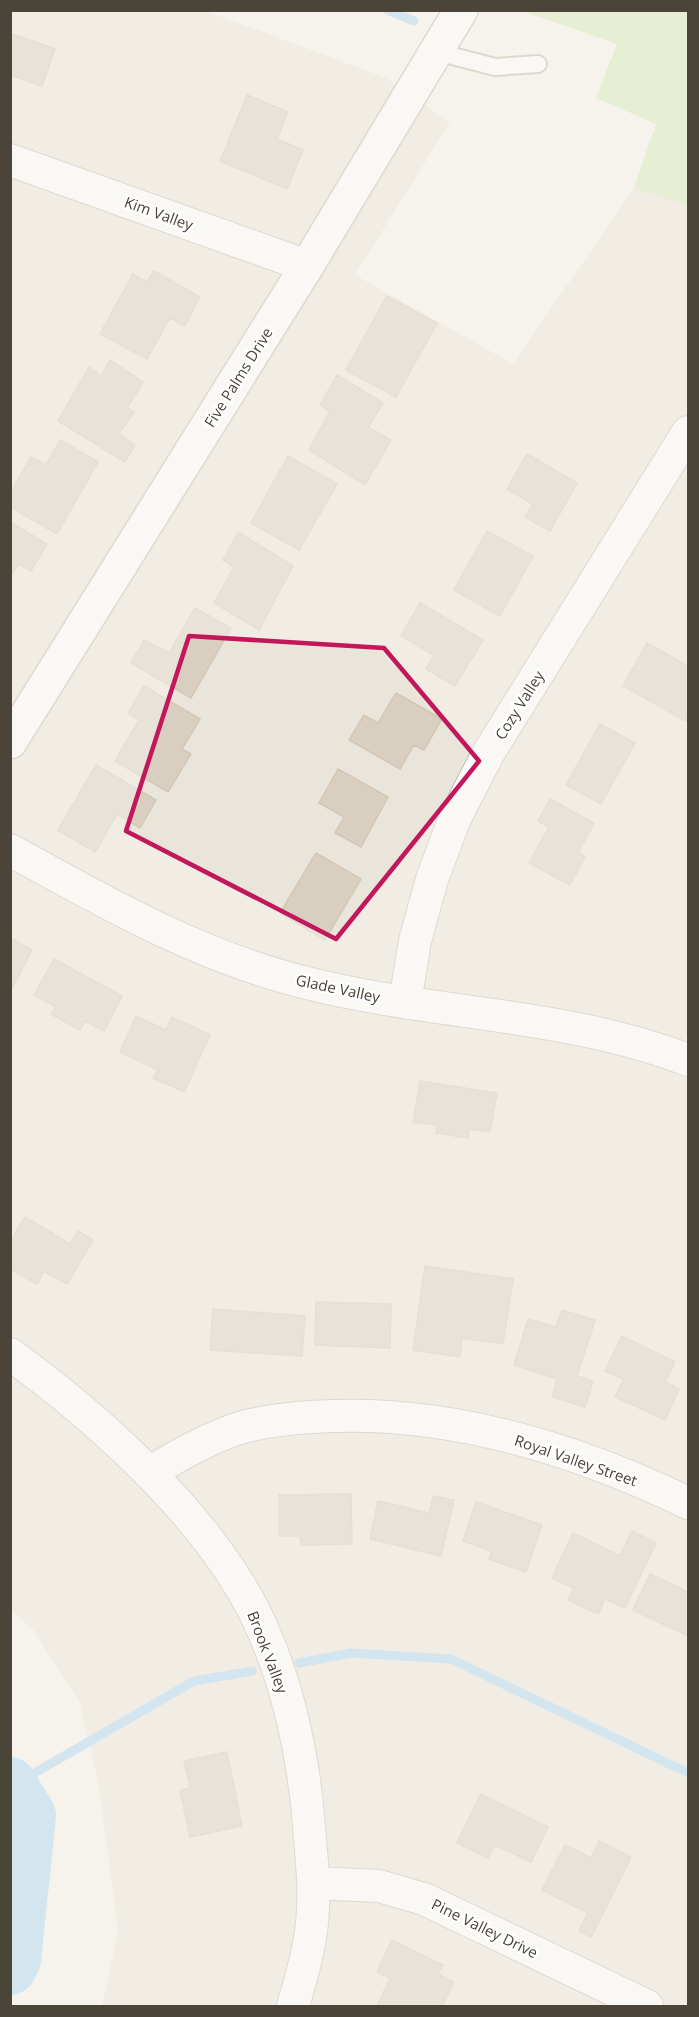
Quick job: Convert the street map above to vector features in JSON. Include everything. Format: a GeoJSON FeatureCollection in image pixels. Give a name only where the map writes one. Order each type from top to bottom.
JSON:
{"type":"FeatureCollection","features":[{"type":"Feature","properties":{"kind":"street","name":"Five Palms Drive"},"geometry":{"type":"LineString","coordinates":[[10,742],[307,266],[461,10]]}},
{"type":"Feature","properties":{"kind":"street","name":"Kim Valley"},"geometry":{"type":"LineString","coordinates":[[10,160],[307,266]]}},
{"type":"Feature","properties":{"kind":"street","name":"Cozy Valley"},"geometry":{"type":"LineString","coordinates":[[405,1002],[423,911],[432,879],[455,818],[489,752],[688,432]]}},
{"type":"Feature","properties":{"kind":"street","name":"Glade Valley"},"geometry":{"type":"LineString","coordinates":[[10,850],[168,935],[212,953],[306,983],[405,1002],[586,1030],[688,1060]]}},
{"type":"Feature","properties":{"kind":"street","name":"Brook Valley"},"geometry":{"type":"LineString","coordinates":[[10,1354],[118,1441],[149,1473],[200,1532],[235,1579],[255,1613],[290,1713],[308,1804],[313,1883],[310,1944],[293,2007]]}},
{"type":"Feature","properties":{"kind":"street","name":"Royal Valley Street"},"geometry":{"type":"LineString","coordinates":[[149,1473],[189,1449],[242,1427],[287,1417],[372,1415],[446,1422],[537,1443],[614,1471],[688,1503]]}},
{"type":"Feature","properties":{"kind":"street","name":"Pine Valley Drive"},"geometry":{"type":"LineString","coordinates":[[313,1883],[379,1886],[424,1899],[647,2007]]}},
{"type":"Feature","properties":{"kind":"lane"},"geometry":{"type":"LineString","coordinates":[[437,52],[495,67],[538,64]]}},
{"type":"Feature","properties":{"kind":"highlighted area"},"geometry":{"type":"Polygon","coordinates":[[[189,636],[384,648],[479,761],[336,939],[126,831],[189,636]]]}},
{"type":"Feature","properties":{"kind":"shaded area"},"geometry":{"type":"Polygon","coordinates":[[[10,11],[206,11],[384,77],[450,122],[355,275],[513,364],[634,188],[688,206],[688,2006],[102,2006],[118,1932],[99,1786],[79,1701],[32,1628],[10,1610],[10,11]]]}},
{"type":"Feature","properties":{"kind":"green space"},"geometry":{"type":"Polygon","coordinates":[[[522,11],[688,11],[688,206],[634,188],[656,124],[596,98],[617,44],[522,11]]]}},
{"type":"Feature","properties":{"kind":"building"},"geometry":{"type":"Polygon","coordinates":[[[10,33],[55,49],[42,86],[10,75],[10,33]]]}},
{"type":"Feature","properties":{"kind":"building"},"geometry":{"type":"Polygon","coordinates":[[[247,95],[288,112],[277,139],[303,150],[287,189],[220,161],[247,95]]]}},
{"type":"Feature","properties":{"kind":"building"},"geometry":{"type":"Polygon","coordinates":[[[154,271],[200,297],[185,326],[170,318],[147,359],[100,334],[133,274],[147,282],[154,271]]]}},
{"type":"Feature","properties":{"kind":"building"},"geometry":{"type":"Polygon","coordinates":[[[387,296],[437,323],[396,397],[346,370],[387,296]]]}},
{"type":"Feature","properties":{"kind":"building"},"geometry":{"type":"Polygon","coordinates":[[[110,360],[143,382],[127,408],[134,412],[119,434],[135,445],[125,462],[58,421],[89,367],[101,376],[110,360]]]}},
{"type":"Feature","properties":{"kind":"building"},"geometry":{"type":"Polygon","coordinates":[[[337,375],[383,403],[368,427],[391,440],[365,485],[309,450],[330,411],[320,405],[337,375]]]}},
{"type":"Feature","properties":{"kind":"building"},"geometry":{"type":"Polygon","coordinates":[[[60,440],[98,462],[57,534],[10,507],[10,494],[31,457],[46,465],[60,440]]]}},
{"type":"Feature","properties":{"kind":"building"},"geometry":{"type":"Polygon","coordinates":[[[527,454],[577,483],[550,531],[525,517],[533,504],[507,489],[527,454]]]}},
{"type":"Feature","properties":{"kind":"building"},"geometry":{"type":"Polygon","coordinates":[[[288,456],[337,484],[299,550],[251,523],[288,456]]]}},
{"type":"Feature","properties":{"kind":"building"},"geometry":{"type":"Polygon","coordinates":[[[10,522],[47,544],[31,571],[19,564],[10,577],[10,522]]]}},
{"type":"Feature","properties":{"kind":"building"},"geometry":{"type":"Polygon","coordinates":[[[487,531],[533,556],[500,616],[454,590],[487,531]]]}},
{"type":"Feature","properties":{"kind":"building"},"geometry":{"type":"Polygon","coordinates":[[[238,532],[293,566],[259,630],[214,603],[234,567],[223,560],[238,532]]]}},
{"type":"Feature","properties":{"kind":"building"},"geometry":{"type":"Polygon","coordinates":[[[420,603],[483,640],[455,686],[426,669],[434,655],[401,636],[420,603]]]}},
{"type":"Feature","properties":{"kind":"building"},"geometry":{"type":"Polygon","coordinates":[[[195,608],[231,628],[191,698],[131,663],[144,640],[169,653],[195,608]]]}},
{"type":"Feature","properties":{"kind":"building"},"geometry":{"type":"Polygon","coordinates":[[[647,643],[688,666],[688,716],[686,721],[623,686],[647,643]]]}},
{"type":"Feature","properties":{"kind":"building"},"geometry":{"type":"Polygon","coordinates":[[[144,686],[200,719],[182,749],[191,754],[168,792],[115,761],[139,720],[128,713],[144,686]]]}},
{"type":"Feature","properties":{"kind":"building"},"geometry":{"type":"Polygon","coordinates":[[[396,693],[442,719],[424,750],[414,745],[400,769],[349,740],[364,715],[378,723],[396,693]]]}},
{"type":"Feature","properties":{"kind":"building"},"geometry":{"type":"Polygon","coordinates":[[[600,724],[635,743],[601,804],[566,785],[600,724]]]}},
{"type":"Feature","properties":{"kind":"building"},"geometry":{"type":"Polygon","coordinates":[[[96,765],[156,800],[140,828],[117,814],[95,852],[58,830],[96,765]]]}},
{"type":"Feature","properties":{"kind":"building"},"geometry":{"type":"Polygon","coordinates":[[[338,769],[388,797],[361,847],[335,833],[344,817],[319,803],[338,769]]]}},
{"type":"Feature","properties":{"kind":"building"},"geometry":{"type":"Polygon","coordinates":[[[550,799],[594,823],[578,853],[585,857],[570,885],[529,863],[549,827],[538,821],[550,799]]]}},
{"type":"Feature","properties":{"kind":"building"},"geometry":{"type":"Polygon","coordinates":[[[316,853],[361,879],[325,940],[280,913],[316,853]]]}},
{"type":"Feature","properties":{"kind":"building"},"geometry":{"type":"Polygon","coordinates":[[[10,938],[32,950],[13,987],[10,986],[10,938]]]}},
{"type":"Feature","properties":{"kind":"building"},"geometry":{"type":"Polygon","coordinates":[[[54,959],[122,996],[104,1031],[85,1021],[80,1030],[51,1014],[56,1007],[34,995],[54,959]]]}},
{"type":"Feature","properties":{"kind":"building"},"geometry":{"type":"Polygon","coordinates":[[[136,1016],[166,1030],[172,1017],[210,1035],[184,1092],[153,1078],[158,1070],[120,1052],[136,1016]]]}},
{"type":"Feature","properties":{"kind":"building"},"geometry":{"type":"Polygon","coordinates":[[[420,1081],[497,1093],[490,1132],[469,1129],[468,1138],[436,1133],[437,1125],[413,1122],[420,1081]]]}},
{"type":"Feature","properties":{"kind":"building"},"geometry":{"type":"Polygon","coordinates":[[[25,1217],[70,1244],[78,1231],[93,1240],[67,1284],[44,1271],[37,1284],[10,1269],[10,1241],[25,1217]]]}},
{"type":"Feature","properties":{"kind":"building"},"geometry":{"type":"Polygon","coordinates":[[[425,1266],[513,1279],[503,1344],[462,1338],[460,1357],[413,1350],[425,1266]]]}},
{"type":"Feature","properties":{"kind":"building"},"geometry":{"type":"Polygon","coordinates":[[[316,1302],[391,1304],[390,1348],[315,1345],[316,1302]]]}},
{"type":"Feature","properties":{"kind":"building"},"geometry":{"type":"Polygon","coordinates":[[[213,1309],[305,1316],[302,1356],[210,1350],[213,1309]]]}},
{"type":"Feature","properties":{"kind":"building"},"geometry":{"type":"Polygon","coordinates":[[[562,1310],[595,1320],[577,1376],[593,1381],[585,1407],[552,1397],[557,1379],[514,1365],[528,1319],[556,1327],[562,1310]]]}},
{"type":"Feature","properties":{"kind":"building"},"geometry":{"type":"Polygon","coordinates":[[[622,1336],[675,1362],[665,1382],[679,1389],[665,1420],[615,1397],[624,1379],[605,1371],[622,1336]]]}},
{"type":"Feature","properties":{"kind":"building"},"geometry":{"type":"Polygon","coordinates":[[[351,1494],[352,1544],[301,1545],[300,1536],[279,1536],[279,1495],[351,1494]]]}},
{"type":"Feature","properties":{"kind":"building"},"geometry":{"type":"Polygon","coordinates":[[[433,1496],[454,1500],[441,1556],[370,1539],[378,1501],[429,1513],[433,1496]]]}},
{"type":"Feature","properties":{"kind":"building"},"geometry":{"type":"Polygon","coordinates":[[[476,1502],[542,1525],[526,1572],[489,1559],[492,1551],[463,1541],[476,1502]]]}},
{"type":"Feature","properties":{"kind":"building"},"geometry":{"type":"Polygon","coordinates":[[[632,1531],[656,1543],[625,1608],[605,1599],[598,1614],[568,1600],[574,1588],[552,1578],[573,1533],[620,1556],[632,1531]]]}},
{"type":"Feature","properties":{"kind":"building"},"geometry":{"type":"Polygon","coordinates":[[[650,1574],[688,1592],[688,1636],[633,1610],[650,1574]]]}},
{"type":"Feature","properties":{"kind":"building"},"geometry":{"type":"Polygon","coordinates":[[[227,1752],[242,1826],[190,1837],[180,1790],[190,1788],[184,1761],[227,1752]]]}},
{"type":"Feature","properties":{"kind":"building"},"geometry":{"type":"Polygon","coordinates":[[[481,1794],[548,1827],[531,1862],[495,1845],[488,1858],[457,1843],[481,1794]]]}},
{"type":"Feature","properties":{"kind":"building"},"geometry":{"type":"Polygon","coordinates":[[[599,1841],[631,1857],[591,1937],[579,1931],[588,1913],[542,1890],[565,1845],[591,1858],[599,1841]]]}},
{"type":"Feature","properties":{"kind":"building"},"geometry":{"type":"Polygon","coordinates":[[[392,1940],[443,1965],[438,1974],[454,1982],[442,2006],[377,2006],[390,1978],[377,1972],[392,1940]]]}},
{"type":"Feature","properties":{"kind":"waterway"},"geometry":{"type":"LineString","coordinates":[[388,10],[414,21]]}},
{"type":"Feature","properties":{"kind":"waterway"},"geometry":{"type":"LineString","coordinates":[[299,1663],[351,1653],[451,1659],[688,1773]]}},
{"type":"Feature","properties":{"kind":"waterway"},"geometry":{"type":"LineString","coordinates":[[12,1786],[194,1681],[252,1671]]}},
{"type":"Feature","properties":{"kind":"waterway"},"geometry":{"type":"LineString","coordinates":[[10,1783],[30,1815],[15,1960],[10,1969]]}}]}
